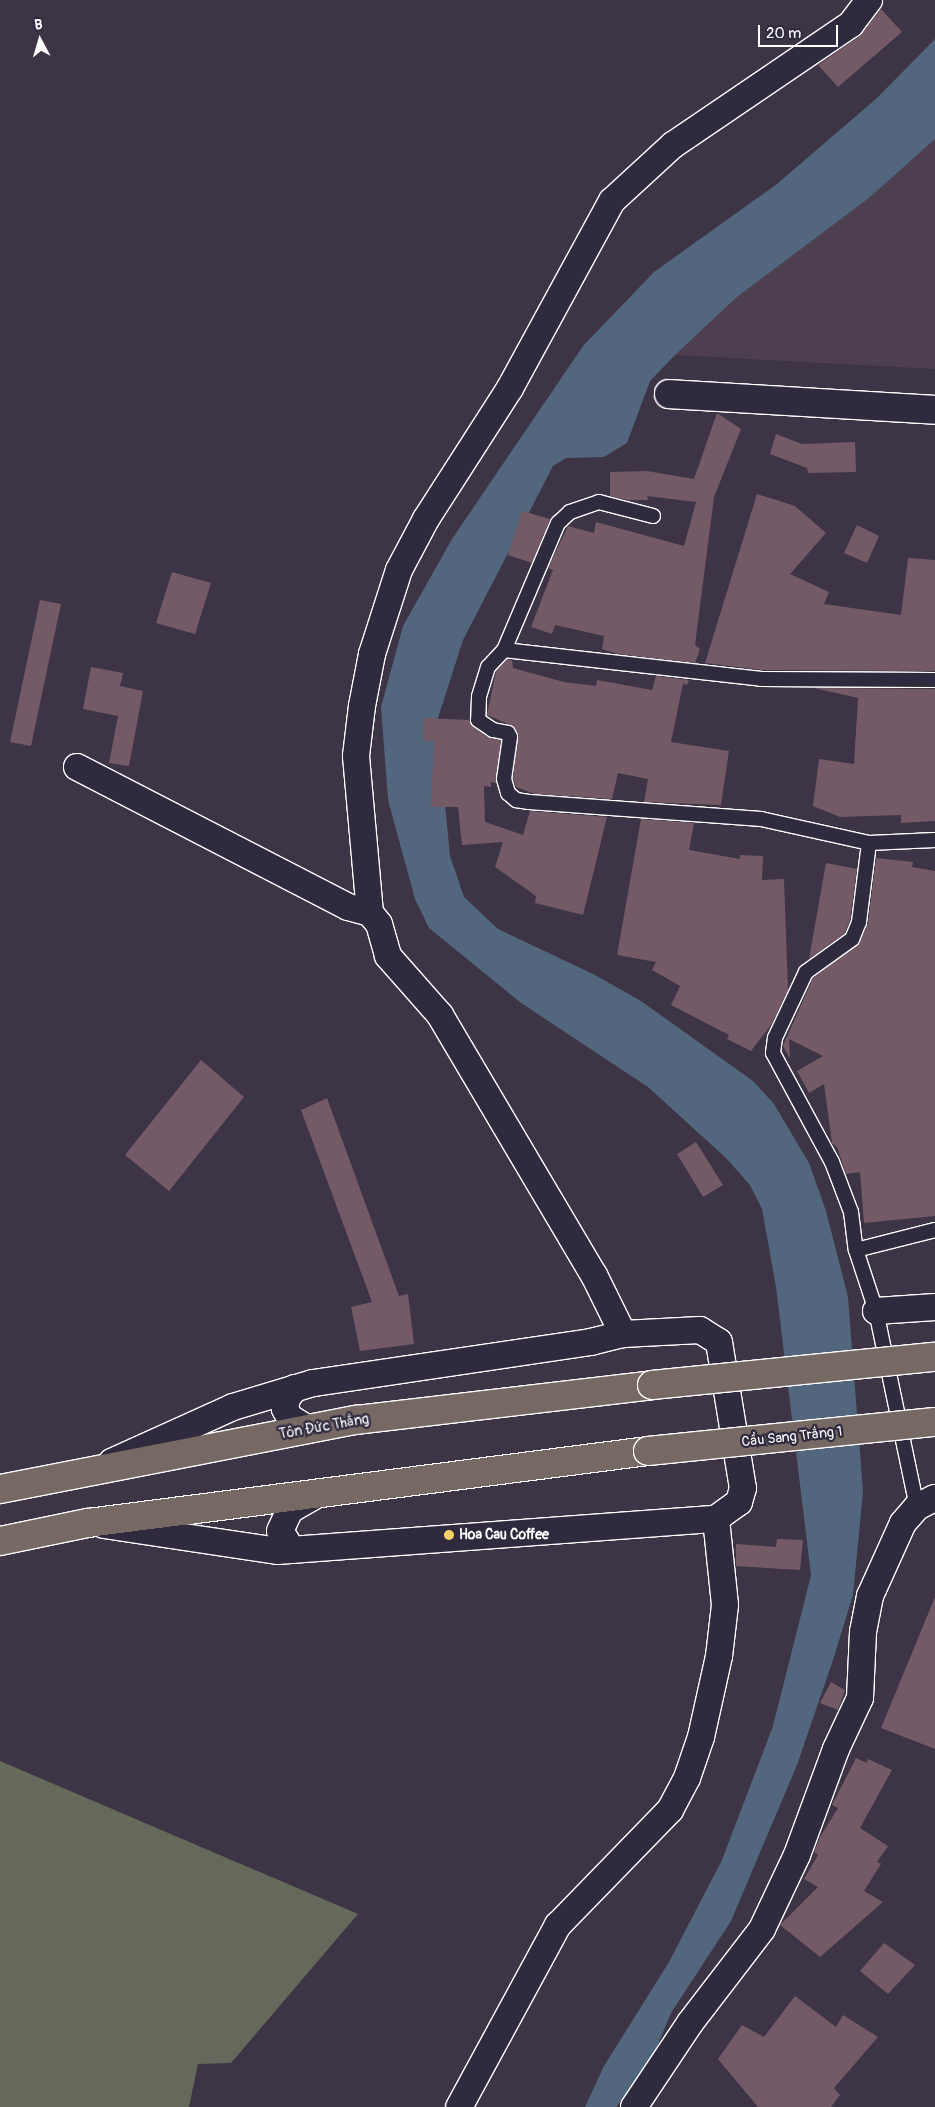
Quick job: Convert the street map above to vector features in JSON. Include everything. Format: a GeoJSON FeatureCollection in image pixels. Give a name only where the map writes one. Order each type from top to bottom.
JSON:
{"type":"FeatureCollection","features":[{"type":"Feature","properties":{"kind":"highway","name":"Tôn Đức Thắng"},"geometry":{"type":"LineString","coordinates":[[0,1489],[356,1420],[652,1385],[935,1358]]}},
{"type":"Feature","properties":{"kind":"highway","name":"Cầu Sang Trắng 1"},"geometry":{"type":"LineString","coordinates":[[318,1493],[648,1451],[935,1422]]}},
{"type":"Feature","properties":{"kind":"highway"},"geometry":{"type":"LineString","coordinates":[[0,1541],[88,1523],[318,1493]]}},
{"type":"Feature","properties":{"kind":"street"},"geometry":{"type":"LineString","coordinates":[[623,1334],[594,1275],[440,1015],[388,956],[374,918],[356,756],[362,706],[384,613],[399,570],[422,528],[510,388],[612,201],[673,145],[850,24],[870,0]]}},
{"type":"Feature","properties":{"kind":"street"},"geometry":{"type":"LineString","coordinates":[[669,394],[935,410]]}},
{"type":"Feature","properties":{"kind":"street"},"geometry":{"type":"LineString","coordinates":[[77,767],[348,907],[374,918]]}},
{"type":"Feature","properties":{"kind":"street"},"geometry":{"type":"LineString","coordinates":[[876,1311],[935,1307]]}},
{"type":"Feature","properties":{"kind":"street"},"geometry":{"type":"LineString","coordinates":[[88,1523],[277,1551],[716,1519],[739,1502],[743,1488],[719,1342],[700,1330],[623,1334],[591,1342],[407,1368],[295,1388],[233,1407],[93,1470]]}},
{"type":"Feature","properties":{"kind":"street"},"geometry":{"type":"LineString","coordinates":[[295,1388],[287,1398],[285,1408],[290,1418],[308,1430]]}},
{"type":"Feature","properties":{"kind":"street"},"geometry":{"type":"LineString","coordinates":[[292,1550],[280,1531],[290,1510],[318,1493]]}},
{"type":"Feature","properties":{"kind":"street"},"geometry":{"type":"LineString","coordinates":[[634,2107],[690,2023],[762,1929],[798,1855],[836,1748],[860,1698],[863,1632],[870,1596],[903,1523],[926,1503]]}},
{"type":"Feature","properties":{"kind":"street"},"geometry":{"type":"LineString","coordinates":[[459,2107],[558,1925],[670,1810],[687,1778],[701,1737],[719,1656],[725,1605],[716,1519]]}},
{"type":"Feature","properties":{"kind":"lane"},"geometry":{"type":"LineString","coordinates":[[653,516],[599,502],[570,512],[558,523],[504,650],[488,667],[482,679],[477,715],[484,726],[508,733],[510,737],[504,788],[516,800],[635,812],[761,819],[869,843],[935,840]]}},
{"type":"Feature","properties":{"kind":"lane"},"geometry":{"type":"LineString","coordinates":[[504,650],[761,679],[935,680]]}},
{"type":"Feature","properties":{"kind":"lane"},"geometry":{"type":"LineString","coordinates":[[869,843],[859,922],[852,939],[806,972],[775,1038],[773,1053],[832,1162],[851,1212],[856,1250],[876,1311],[926,1503]]}},
{"type":"Feature","properties":{"kind":"lane"},"geometry":{"type":"LineString","coordinates":[[856,1250],[935,1230]]}},
{"type":"Feature","properties":{"kind":"shaded area"},"geometry":{"type":"Polygon","coordinates":[[[935,139],[935,369],[675,355],[737,297],[869,198],[935,139]]]}},
{"type":"Feature","properties":{"kind":"green space"},"geometry":{"type":"Polygon","coordinates":[[[0,1761],[358,1914],[231,2063],[198,2064],[189,2107],[0,2107],[0,1761]]]}},
{"type":"Feature","properties":{"kind":"water"},"geometry":{"type":"Polygon","coordinates":[[[935,39],[935,139],[869,198],[737,297],[675,355],[650,381],[627,443],[604,457],[566,458],[553,466],[463,640],[437,721],[450,856],[464,897],[498,929],[593,974],[641,1001],[753,1081],[774,1104],[809,1163],[826,1211],[848,1297],[863,1492],[853,1595],[833,1660],[797,1765],[731,1921],[671,2013],[649,2066],[616,2107],[585,2107],[604,2066],[669,1962],[722,1860],[773,1726],[811,1575],[776,1287],[762,1209],[750,1185],[726,1158],[648,1087],[521,1003],[429,928],[415,899],[388,800],[381,707],[403,626],[452,539],[583,346],[654,272],[777,184],[877,98],[935,39]]]}},
{"type":"Feature","properties":{"kind":"building"},"geometry":{"type":"Polygon","coordinates":[[[881,9],[902,32],[838,87],[818,65],[860,36],[881,9]]]}},
{"type":"Feature","properties":{"kind":"building"},"geometry":{"type":"Polygon","coordinates":[[[717,413],[741,429],[714,497],[695,645],[700,649],[695,663],[618,654],[602,649],[604,636],[555,625],[552,634],[531,627],[553,570],[548,568],[568,526],[594,533],[596,522],[684,546],[696,502],[647,496],[648,500],[628,500],[610,496],[610,472],[647,471],[694,479],[717,413]]]}},
{"type":"Feature","properties":{"kind":"building"},"geometry":{"type":"Polygon","coordinates":[[[776,434],[802,444],[855,442],[856,472],[808,473],[807,468],[770,454],[776,434]]]}},
{"type":"Feature","properties":{"kind":"building"},"geometry":{"type":"Polygon","coordinates":[[[757,494],[795,506],[826,533],[790,574],[829,592],[824,604],[901,615],[908,558],[935,560],[935,671],[762,670],[705,663],[757,494]]]}},
{"type":"Feature","properties":{"kind":"building"},"geometry":{"type":"Polygon","coordinates":[[[522,511],[550,519],[532,563],[508,555],[522,511]]]}},
{"type":"Feature","properties":{"kind":"building"},"geometry":{"type":"Polygon","coordinates":[[[857,525],[879,536],[867,563],[844,553],[857,525]]]}},
{"type":"Feature","properties":{"kind":"building"},"geometry":{"type":"Polygon","coordinates":[[[172,572],[211,583],[195,634],[156,623],[172,572]]]}},
{"type":"Feature","properties":{"kind":"building"},"geometry":{"type":"Polygon","coordinates":[[[40,600],[61,604],[31,746],[10,742],[40,600]]]}},
{"type":"Feature","properties":{"kind":"building"},"geometry":{"type":"Polygon","coordinates":[[[507,659],[512,660],[513,668],[564,682],[596,686],[597,680],[652,690],[656,676],[689,680],[687,685],[683,684],[671,742],[729,751],[721,805],[644,802],[648,779],[618,773],[612,799],[535,794],[516,787],[513,778],[518,733],[513,726],[487,715],[496,671],[507,659]]]}},
{"type":"Feature","properties":{"kind":"building"},"geometry":{"type":"Polygon","coordinates":[[[91,667],[123,673],[120,686],[143,691],[129,766],[109,763],[118,716],[83,709],[91,667]]]}},
{"type":"Feature","properties":{"kind":"building"},"geometry":{"type":"Polygon","coordinates":[[[814,688],[935,689],[935,821],[901,823],[901,815],[840,817],[813,806],[819,759],[854,764],[858,698],[814,688]]]}},
{"type":"Feature","properties":{"kind":"building"},"geometry":{"type":"Polygon","coordinates":[[[424,718],[469,720],[473,727],[488,737],[501,740],[496,783],[491,782],[491,787],[484,786],[485,822],[523,835],[530,811],[607,817],[583,915],[535,903],[536,896],[495,867],[503,842],[462,845],[458,807],[431,807],[434,741],[423,740],[424,718]]]}},
{"type":"Feature","properties":{"kind":"building"},"geometry":{"type":"Polygon","coordinates":[[[641,819],[694,823],[689,850],[740,859],[740,855],[763,856],[762,880],[784,879],[788,990],[771,1025],[751,1051],[727,1039],[729,1035],[671,1005],[680,986],[652,970],[656,962],[617,955],[641,819]]]}},
{"type":"Feature","properties":{"kind":"building"},"geometry":{"type":"Polygon","coordinates":[[[876,858],[913,862],[912,867],[935,871],[935,1216],[864,1223],[860,1172],[846,1174],[837,1147],[832,1143],[824,1084],[809,1093],[797,1071],[823,1056],[789,1039],[790,1059],[783,1046],[813,978],[860,942],[868,923],[876,858]]]}},
{"type":"Feature","properties":{"kind":"building"},"geometry":{"type":"Polygon","coordinates":[[[826,863],[857,869],[850,920],[845,933],[809,959],[826,863]]]}},
{"type":"Feature","properties":{"kind":"building"},"geometry":{"type":"Polygon","coordinates":[[[201,1060],[244,1097],[169,1191],[125,1155],[201,1060]]]}},
{"type":"Feature","properties":{"kind":"building"},"geometry":{"type":"Polygon","coordinates":[[[327,1098],[399,1296],[408,1294],[414,1344],[360,1351],[351,1307],[372,1302],[301,1110],[327,1098]]]}},
{"type":"Feature","properties":{"kind":"building"},"geometry":{"type":"Polygon","coordinates":[[[696,1142],[723,1185],[703,1197],[677,1154],[696,1142]]]}},
{"type":"Feature","properties":{"kind":"building"},"geometry":{"type":"Polygon","coordinates":[[[777,1539],[803,1540],[800,1570],[736,1566],[736,1544],[776,1547],[777,1539]]]}},
{"type":"Feature","properties":{"kind":"building"},"geometry":{"type":"Polygon","coordinates":[[[935,1597],[935,1749],[881,1728],[935,1597]]]}},
{"type":"Feature","properties":{"kind":"building"},"geometry":{"type":"Polygon","coordinates":[[[831,1682],[845,1690],[838,1710],[820,1703],[831,1682]]]}},
{"type":"Feature","properties":{"kind":"building"},"geometry":{"type":"Polygon","coordinates":[[[856,1758],[867,1763],[868,1759],[892,1770],[860,1828],[888,1846],[877,1862],[881,1864],[864,1891],[883,1902],[820,1957],[780,1925],[818,1887],[804,1879],[818,1855],[814,1852],[820,1837],[838,1808],[832,1805],[856,1758]]]}},
{"type":"Feature","properties":{"kind":"building"},"geometry":{"type":"Polygon","coordinates":[[[884,1943],[915,1965],[888,1994],[860,1971],[884,1943]]]}},
{"type":"Feature","properties":{"kind":"building"},"geometry":{"type":"Polygon","coordinates":[[[795,1996],[836,2027],[843,2015],[878,2037],[834,2088],[840,2095],[831,2107],[758,2107],[718,2059],[742,2025],[764,2037],[795,1996]]]}},
{"type":"Feature","properties":{"kind":"place","name":"Hoa Cau Coffee"},"geometry":{"type":"Point","coordinates":[449,1535]}}]}
